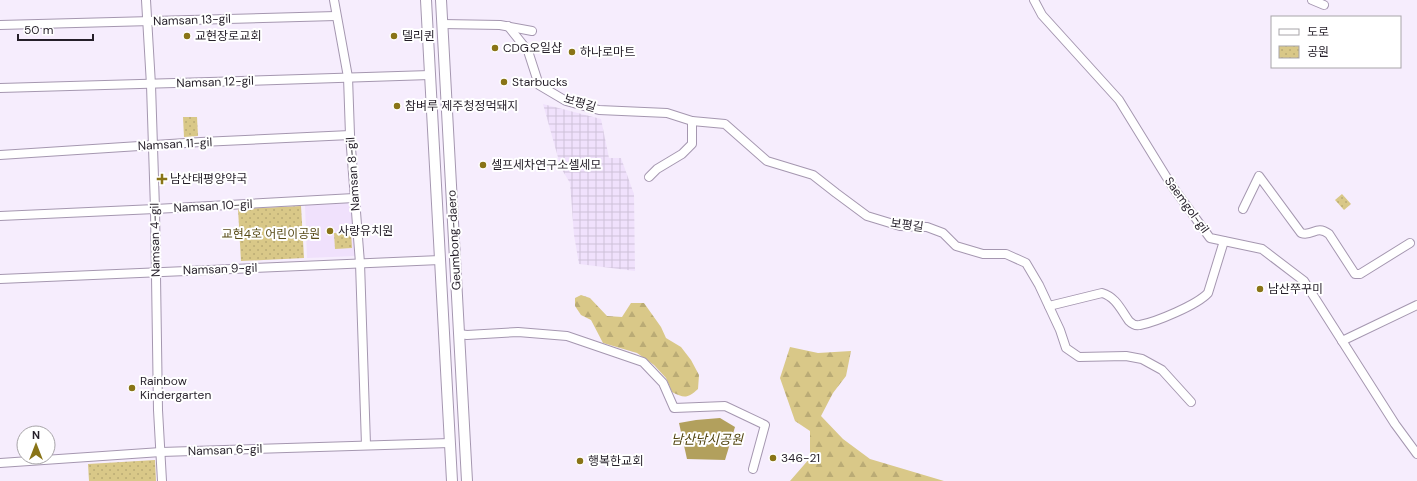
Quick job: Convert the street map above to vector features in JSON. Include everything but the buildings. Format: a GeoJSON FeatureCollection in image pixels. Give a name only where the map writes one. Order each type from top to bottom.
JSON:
{"type":"FeatureCollection","features":[{"type":"Feature","properties":{"kind":"street","name":"Namsan 4-gil"},"geometry":{"type":"LineString","coordinates":[[146,0],[146,21],[151,84],[155,210],[158,410],[162,481]]}},
{"type":"Feature","properties":{"kind":"street","name":"Namsan 8-gil"},"geometry":{"type":"LineString","coordinates":[[334,0],[348,76],[354,198],[360,263],[366,445]]}},
{"type":"Feature","properties":{"kind":"street","name":"Geumbong-daero"},"geometry":{"type":"LineString","coordinates":[[426,0],[452,481]]}},
{"type":"Feature","properties":{"kind":"street","name":"Geumbong-daero"},"geometry":{"type":"LineString","coordinates":[[441,0],[468,481]]}},
{"type":"Feature","properties":{"kind":"street","name":"Saemgol-gil"},"geometry":{"type":"LineString","coordinates":[[1034,0],[1042,15],[1119,100],[1172,186],[1210,238],[1262,250],[1304,282],[1395,424],[1417,454]]}},
{"type":"Feature","properties":{"kind":"street"},"geometry":{"type":"LineString","coordinates":[[1312,0],[1324,4]]}},
{"type":"Feature","properties":{"kind":"street","name":"Namsan 13-gil"},"geometry":{"type":"LineString","coordinates":[[0,25],[336,16]]}},
{"type":"Feature","properties":{"kind":"street"},"geometry":{"type":"LineString","coordinates":[[442,24],[500,25],[532,31]]}},
{"type":"Feature","properties":{"kind":"street","name":"보평길"},"geometry":{"type":"LineString","coordinates":[[508,26],[528,50],[539,85],[566,101],[599,110],[667,113],[692,121],[725,124],[767,161],[813,175],[867,216],[900,226],[927,227],[943,233],[956,246],[983,254],[1006,254],[1026,263],[1049,306],[1066,348],[1079,357],[1126,356],[1142,359],[1162,370],[1191,402]]}},
{"type":"Feature","properties":{"kind":"street","name":"Namsan 12-gil"},"geometry":{"type":"LineString","coordinates":[[0,88],[151,84],[348,76],[430,75]]}},
{"type":"Feature","properties":{"kind":"street"},"geometry":{"type":"LineString","coordinates":[[649,177],[657,169],[682,154],[692,144],[692,121]]}},
{"type":"Feature","properties":{"kind":"street","name":"Namsan 11-gil"},"geometry":{"type":"LineString","coordinates":[[0,155],[152,145],[350,135]]}},
{"type":"Feature","properties":{"kind":"street"},"geometry":{"type":"LineString","coordinates":[[1243,210],[1259,176],[1301,234],[1308,234],[1319,229],[1324,230],[1329,234],[1357,275],[1410,243]]}},
{"type":"Feature","properties":{"kind":"street","name":"Namsan 10-gil"},"geometry":{"type":"LineString","coordinates":[[0,216],[155,210],[354,198]]}},
{"type":"Feature","properties":{"kind":"street"},"geometry":{"type":"LineString","coordinates":[[1049,306],[1102,293],[1114,298],[1132,324],[1141,325],[1160,318],[1186,308],[1208,293],[1224,241]]}},
{"type":"Feature","properties":{"kind":"street","name":"Namsan 9-gil"},"geometry":{"type":"LineString","coordinates":[[0,279],[440,260]]}},
{"type":"Feature","properties":{"kind":"street"},"geometry":{"type":"LineString","coordinates":[[1342,341],[1417,305]]}},
{"type":"Feature","properties":{"kind":"street"},"geometry":{"type":"LineString","coordinates":[[459,334],[467,335],[518,332],[566,336],[643,362],[663,383],[674,408],[725,406],[765,425],[753,469]]}},
{"type":"Feature","properties":{"kind":"street","name":"Namsan 6-gil"},"geometry":{"type":"LineString","coordinates":[[0,463],[161,452],[450,443]]}},
{"type":"Feature","properties":{"kind":"shaded area"},"geometry":{"type":"Polygon","coordinates":[[[543,104],[601,119],[609,158],[621,158],[634,194],[635,271],[579,264],[574,235],[570,183],[561,168],[543,104]]]}},
{"type":"Feature","properties":{"kind":"shaded area","name":"사랑유치원"},"geometry":{"type":"Polygon","coordinates":[[[353,203],[355,256],[307,258],[305,205],[353,203]]]}},
{"type":"Feature","properties":{"kind":"green space"},"geometry":{"type":"Polygon","coordinates":[[[183,117],[197,117],[198,136],[184,137],[183,117]]]}},
{"type":"Feature","properties":{"kind":"green space"},"geometry":{"type":"Polygon","coordinates":[[[1342,194],[1351,204],[1344,210],[1335,200],[1342,194]]]}},
{"type":"Feature","properties":{"kind":"green space","name":"교현4호 어린이공원"},"geometry":{"type":"Polygon","coordinates":[[[301,206],[304,258],[241,261],[238,209],[301,206]]]}},
{"type":"Feature","properties":{"kind":"green space"},"geometry":{"type":"Polygon","coordinates":[[[351,232],[352,248],[335,249],[334,233],[351,232]]]}},
{"type":"Feature","properties":{"kind":"green space"},"geometry":{"type":"Polygon","coordinates":[[[581,295],[590,298],[607,316],[622,317],[631,303],[644,303],[661,327],[666,338],[681,347],[691,360],[699,375],[698,389],[688,396],[676,394],[672,392],[666,378],[654,365],[637,353],[603,343],[591,320],[581,315],[575,306],[575,298],[581,295]]]}},
{"type":"Feature","properties":{"kind":"green space"},"geometry":{"type":"Polygon","coordinates":[[[790,347],[818,353],[851,351],[846,376],[833,393],[821,416],[843,439],[870,459],[944,481],[790,481],[810,458],[810,431],[795,421],[780,378],[790,347]]]}},
{"type":"Feature","properties":{"kind":"green space"},"geometry":{"type":"Polygon","coordinates":[[[155,460],[156,481],[89,481],[88,464],[155,460]]]}},
{"type":"Feature","properties":{"kind":"water","name":"남산낚시공원"},"geometry":{"type":"Polygon","coordinates":[[[720,418],[735,427],[725,460],[687,459],[679,423],[720,418]]]}},
{"type":"Feature","properties":{"kind":"place","name":"교현장로교회"},"geometry":{"type":"Point","coordinates":[187,36]}},
{"type":"Feature","properties":{"kind":"place","name":"델리퀸"},"geometry":{"type":"Point","coordinates":[394,36]}},
{"type":"Feature","properties":{"kind":"place","name":"CDG오일샵"},"geometry":{"type":"Point","coordinates":[495,48]}},
{"type":"Feature","properties":{"kind":"place","name":"하나로마트"},"geometry":{"type":"Point","coordinates":[572,52]}},
{"type":"Feature","properties":{"kind":"place","name":"Starbucks"},"geometry":{"type":"Point","coordinates":[504,82]}},
{"type":"Feature","properties":{"kind":"place","name":"참벼루 제주청정먹돼지"},"geometry":{"type":"Point","coordinates":[397,106]}},
{"type":"Feature","properties":{"kind":"place","name":"셀프세차연구소셀세모"},"geometry":{"type":"Point","coordinates":[483,165]}},
{"type":"Feature","properties":{"kind":"place","name":"남산태평양약국"},"geometry":{"type":"Point","coordinates":[162,179]}},
{"type":"Feature","properties":{"kind":"place","name":"사랑유치원"},"geometry":{"type":"Point","coordinates":[330,231]}},
{"type":"Feature","properties":{"kind":"place","name":"남산쭈꾸미"},"geometry":{"type":"Point","coordinates":[1260,289]}},
{"type":"Feature","properties":{"kind":"place","name":"Rainbow Kindergarten"},"geometry":{"type":"Point","coordinates":[132,388]}},
{"type":"Feature","properties":{"kind":"place","name":"346-21"},"geometry":{"type":"Point","coordinates":[773,458]}},
{"type":"Feature","properties":{"kind":"place","name":"행복한교회"},"geometry":{"type":"Point","coordinates":[580,461]}}]}
